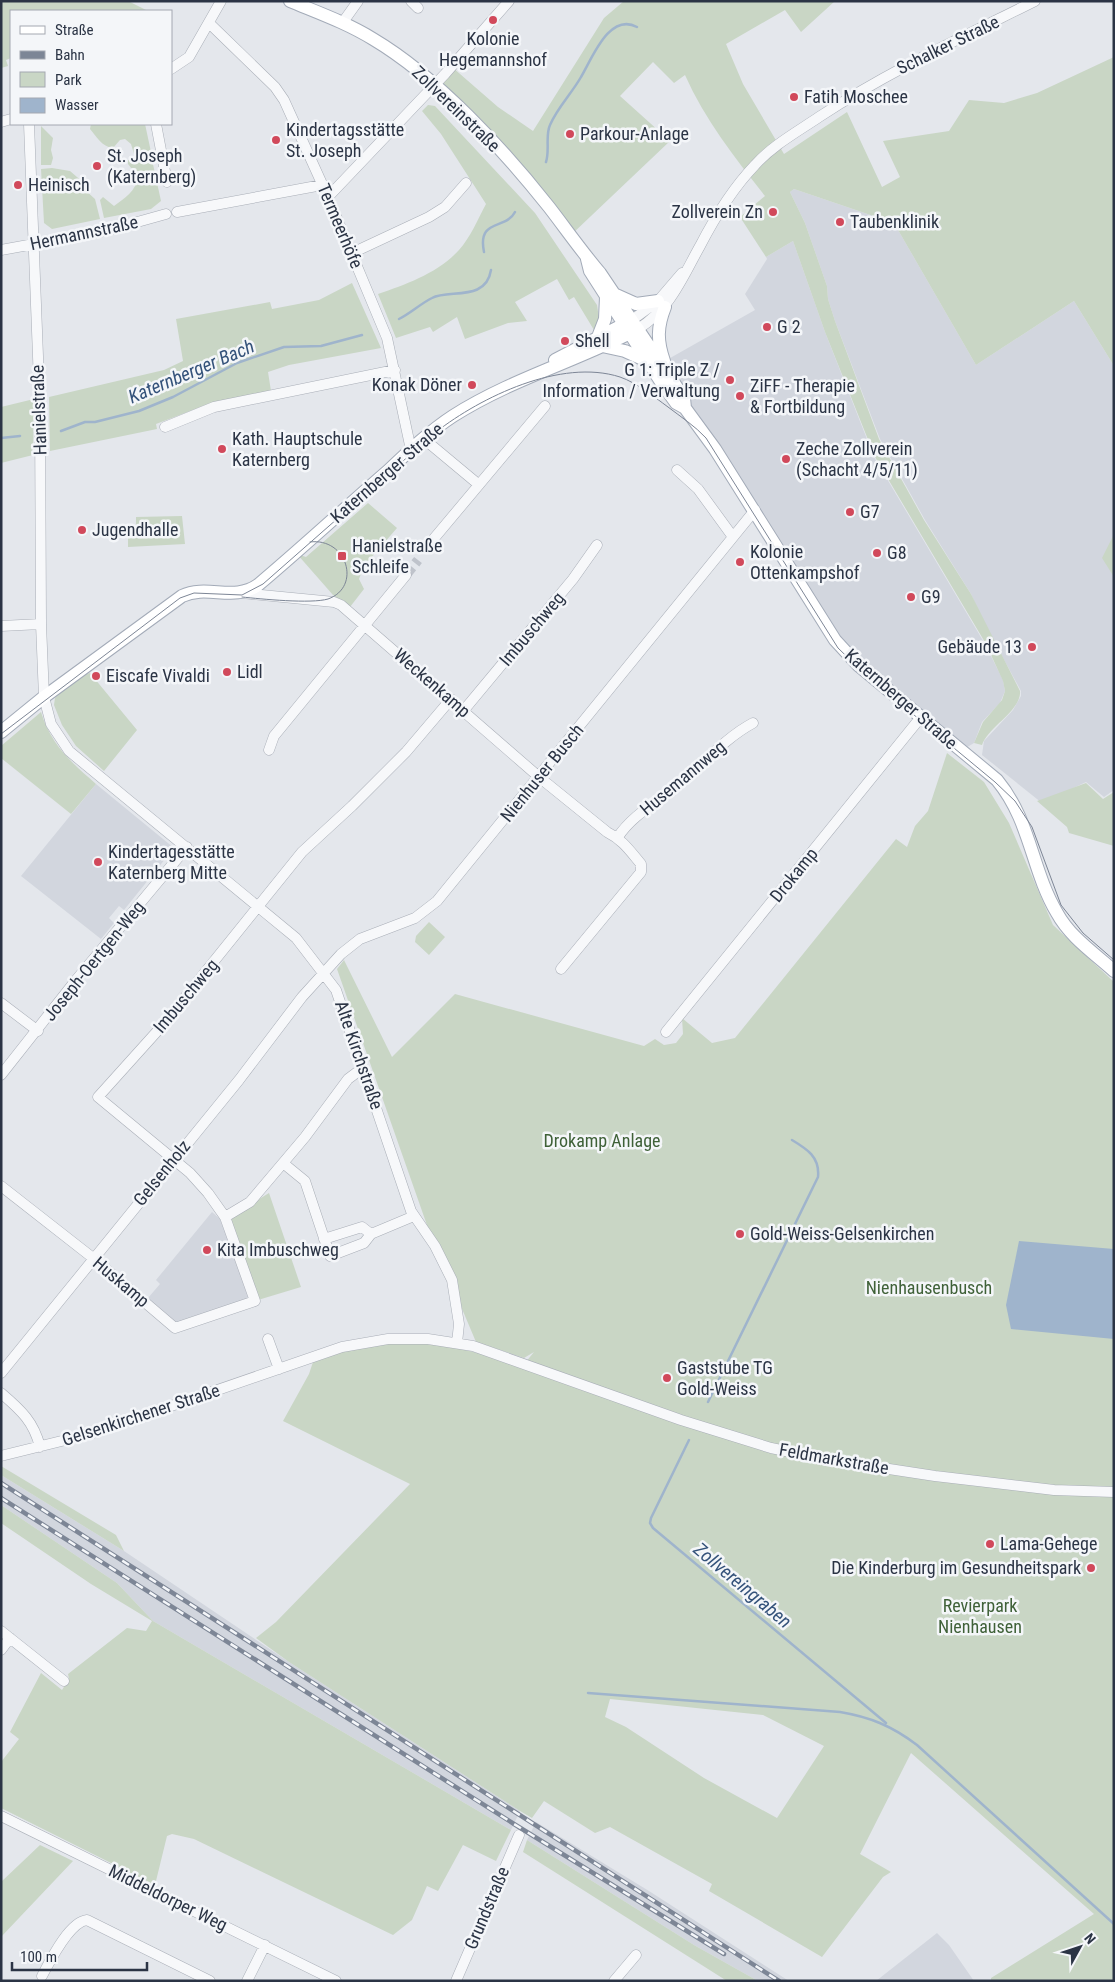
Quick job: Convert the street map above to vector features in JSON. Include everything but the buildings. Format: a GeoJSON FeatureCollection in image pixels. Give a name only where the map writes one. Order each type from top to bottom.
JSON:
{"type":"FeatureCollection","features":[{"type":"Feature","properties":{"kind":"main road","name":"Zollvereinstraße"},"geometry":{"type":"LineString","coordinates":[[290,1],[342,22],[375,40],[434,84],[525,179],[600,273],[611,296],[631,327]]}},
{"type":"Feature","properties":{"kind":"main road"},"geometry":{"type":"LineString","coordinates":[[646,361],[600,342],[611,296],[636,304],[662,304],[657,339],[669,376]]}},
{"type":"Feature","properties":{"kind":"main road","name":"Katernberger Straße"},"geometry":{"type":"LineString","coordinates":[[242,593],[263,581],[411,450],[464,409],[543,369],[565,364],[600,342],[631,327]]}},
{"type":"Feature","properties":{"kind":"main road","name":"Katernberger Straße"},"geometry":{"type":"LineString","coordinates":[[631,327],[646,361],[676,402],[685,408],[715,449],[840,647],[996,780],[1020,814],[1056,913],[1077,938],[1114,971]]}},
{"type":"Feature","properties":{"kind":"main road","name":"Katernberger Straße"},"geometry":{"type":"LineString","coordinates":[[631,327],[684,398],[685,408]]}},
{"type":"Feature","properties":{"kind":"main road"},"geometry":{"type":"LineString","coordinates":[[1,732],[44,697],[182,596],[196,592],[242,593]]}},
{"type":"Feature","properties":{"kind":"street"},"geometry":{"type":"LineString","coordinates":[[172,68],[189,57],[221,1]]}},
{"type":"Feature","properties":{"kind":"street"},"geometry":{"type":"LineString","coordinates":[[328,196],[509,1]]}},
{"type":"Feature","properties":{"kind":"street","name":"Schalker Straße"},"geometry":{"type":"LineString","coordinates":[[631,327],[662,304],[679,288],[694,256],[739,183],[778,144],[882,77],[1035,1]]}},
{"type":"Feature","properties":{"kind":"street"},"geometry":{"type":"LineString","coordinates":[[342,22],[355,2]]}},
{"type":"Feature","properties":{"kind":"street","name":"Termeerhöfe"},"geometry":{"type":"LineString","coordinates":[[209,23],[275,87],[284,100],[328,196],[387,338],[411,450]]}},
{"type":"Feature","properties":{"kind":"street","name":"Hanielstraße"},"geometry":{"type":"LineString","coordinates":[[29,125],[40,408],[41,624],[44,697]]}},
{"type":"Feature","properties":{"kind":"street"},"geometry":{"type":"LineString","coordinates":[[156,125],[167,182]]}},
{"type":"Feature","properties":{"kind":"street"},"geometry":{"type":"LineString","coordinates":[[352,253],[429,217],[444,207],[466,183]]}},
{"type":"Feature","properties":{"kind":"street"},"geometry":{"type":"LineString","coordinates":[[177,212],[322,185]]}},
{"type":"Feature","properties":{"kind":"street","name":"Hermannstraße"},"geometry":{"type":"LineString","coordinates":[[1,250],[105,232],[166,214]]}},
{"type":"Feature","properties":{"kind":"street"},"geometry":{"type":"LineString","coordinates":[[165,427],[214,408],[395,370]]}},
{"type":"Feature","properties":{"kind":"street"},"geometry":{"type":"LineString","coordinates":[[431,542],[545,406]]}},
{"type":"Feature","properties":{"kind":"street"},"geometry":{"type":"LineString","coordinates":[[424,439],[478,484]]}},
{"type":"Feature","properties":{"kind":"street"},"geometry":{"type":"LineString","coordinates":[[676,470],[698,489],[733,538]]}},
{"type":"Feature","properties":{"kind":"street","name":"Nienhuser Busch"},"geometry":{"type":"LineString","coordinates":[[324,974],[341,954],[360,939],[405,923],[430,908],[539,777],[755,510]]}},
{"type":"Feature","properties":{"kind":"street","name":"Imbuschweg"},"geometry":{"type":"LineString","coordinates":[[464,710],[573,579],[597,545]]}},
{"type":"Feature","properties":{"kind":"street"},"geometry":{"type":"LineString","coordinates":[[269,750],[274,736],[406,575]]}},
{"type":"Feature","properties":{"kind":"street","name":"Weckenkamp"},"geometry":{"type":"LineString","coordinates":[[242,593],[338,603],[464,710],[539,777]]}},
{"type":"Feature","properties":{"kind":"street"},"geometry":{"type":"LineString","coordinates":[[1,626],[41,624]]}},
{"type":"Feature","properties":{"kind":"street","name":"Alte Kirchstraße"},"geometry":{"type":"LineString","coordinates":[[44,697],[51,724],[70,751],[296,938],[336,990],[414,1216],[435,1246],[452,1280],[459,1324],[457,1343]]}},
{"type":"Feature","properties":{"kind":"street","name":"Imbuschweg"},"geometry":{"type":"LineString","coordinates":[[255,1301],[225,1217],[208,1193],[173,1159],[98,1097],[161,1027],[302,852],[406,752],[451,700]]}},
{"type":"Feature","properties":{"kind":"street","name":"Drokamp"},"geometry":{"type":"LineString","coordinates":[[666,1032],[921,717]]}},
{"type":"Feature","properties":{"kind":"street","name":"Husemannweg"},"geometry":{"type":"LineString","coordinates":[[618,837],[627,825],[678,786],[736,732],[753,723]]}},
{"type":"Feature","properties":{"kind":"street"},"geometry":{"type":"LineString","coordinates":[[539,777],[607,832],[618,837],[642,864],[641,872],[561,969]]}},
{"type":"Feature","properties":{"kind":"street","name":"Joseph-Oertgen-Weg"},"geometry":{"type":"LineString","coordinates":[[1,1075],[38,1031],[76,980],[188,847]]}},
{"type":"Feature","properties":{"kind":"street","name":"Gelsenholz"},"geometry":{"type":"LineString","coordinates":[[1,1373],[238,1080],[302,997],[324,974]]}},
{"type":"Feature","properties":{"kind":"street"},"geometry":{"type":"LineString","coordinates":[[1,1003],[38,1031]]}},
{"type":"Feature","properties":{"kind":"street"},"geometry":{"type":"LineString","coordinates":[[225,1217],[250,1202],[305,1137],[348,1079],[364,1070]]}},
{"type":"Feature","properties":{"kind":"street"},"geometry":{"type":"LineString","coordinates":[[283,1163],[305,1181],[330,1256],[364,1243],[372,1234],[414,1216]]}},
{"type":"Feature","properties":{"kind":"street","name":"Huskamp"},"geometry":{"type":"LineString","coordinates":[[1,1186],[93,1258],[175,1328],[255,1301]]}},
{"type":"Feature","properties":{"kind":"street"},"geometry":{"type":"LineString","coordinates":[[324,1239],[362,1226],[372,1234]]}},
{"type":"Feature","properties":{"kind":"street","name":"Gelsenkirchener Straße"},"geometry":{"type":"LineString","coordinates":[[1,1456],[40,1448],[90,1434],[325,1352],[365,1342],[408,1338],[457,1343],[514,1360],[564,1379]]}},
{"type":"Feature","properties":{"kind":"street"},"geometry":{"type":"LineString","coordinates":[[268,1339],[279,1369]]}},
{"type":"Feature","properties":{"kind":"street","name":"Feldmarkstraße"},"geometry":{"type":"LineString","coordinates":[[564,1379],[728,1436],[772,1448],[830,1460],[935,1476],[1054,1490],[1114,1492]]}},
{"type":"Feature","properties":{"kind":"street"},"geometry":{"type":"LineString","coordinates":[[1,1393],[27,1416],[33,1424],[40,1448]]}},
{"type":"Feature","properties":{"kind":"street"},"geometry":{"type":"LineString","coordinates":[[1,1631],[64,1681]]}},
{"type":"Feature","properties":{"kind":"street"},"geometry":{"type":"LineString","coordinates":[[1,1650],[10,1638]]}},
{"type":"Feature","properties":{"kind":"street","name":"Middeldorper Weg"},"geometry":{"type":"LineString","coordinates":[[1,1816],[336,1981]]}},
{"type":"Feature","properties":{"kind":"street","name":"Grundstraße"},"geometry":{"type":"LineString","coordinates":[[456,1981],[519,1835]]}},
{"type":"Feature","properties":{"kind":"street"},"geometry":{"type":"LineString","coordinates":[[42,1976],[73,1927],[81,1920],[87,1920],[210,1981]]}},
{"type":"Feature","properties":{"kind":"street"},"geometry":{"type":"LineString","coordinates":[[247,1981],[265,1945]]}},
{"type":"Feature","properties":{"kind":"street"},"geometry":{"type":"LineString","coordinates":[[614,1981],[636,1955]]}},
{"type":"Feature","properties":{"kind":"shaded area"},"geometry":{"type":"Polygon","coordinates":[[[794,189],[894,223],[976,365],[1074,301],[1114,366],[1114,790],[1104,797],[1086,782],[1042,803],[982,755],[984,741],[1013,710],[1021,696],[1021,691],[983,621],[971,594],[925,520],[880,439],[835,321],[828,299],[827,286],[805,223],[790,192],[794,189]]]}},
{"type":"Feature","properties":{"kind":"shaded area"},"geometry":{"type":"Polygon","coordinates":[[[793,241],[825,332],[874,457],[985,644],[1003,680],[1005,691],[1000,703],[982,722],[974,743],[964,749],[849,651],[656,366],[755,310],[745,294],[767,259],[766,257],[793,241]]]}},
{"type":"Feature","properties":{"kind":"shaded area","name":"Kindertagesstätte Katernberg Mitte"},"geometry":{"type":"Polygon","coordinates":[[[96,784],[174,848],[124,910],[119,906],[109,918],[114,923],[101,939],[21,876],[96,784]]]}},
{"type":"Feature","properties":{"kind":"shaded area","name":"Kita Imbuschweg"},"geometry":{"type":"Polygon","coordinates":[[[212,1212],[220,1219],[251,1298],[174,1323],[148,1298],[160,1284],[156,1280],[212,1212]]]}},
{"type":"Feature","properties":{"kind":"shaded area"},"geometry":{"type":"Polygon","coordinates":[[[1,1475],[124,1551],[289,1662],[520,1811],[511,1830],[153,1621],[117,1583],[1,1505],[1,1475]]]}},
{"type":"Feature","properties":{"kind":"shaded area"},"geometry":{"type":"Polygon","coordinates":[[[536,1822],[649,1891],[789,1981],[758,1981],[694,1945],[527,1840],[536,1822]]]}},
{"type":"Feature","properties":{"kind":"shaded area"},"geometry":{"type":"Polygon","coordinates":[[[937,1933],[949,1945],[974,1981],[876,1981],[937,1933]]]}},
{"type":"Feature","properties":{"kind":"green space"},"geometry":{"type":"Polygon","coordinates":[[[1,1],[128,1],[146,10],[10,10],[10,58],[6,60],[8,66],[1,68],[1,1]]]}},
{"type":"Feature","properties":{"kind":"green space"},"geometry":{"type":"Polygon","coordinates":[[[624,1],[835,1],[801,32],[785,10],[726,44],[743,84],[784,154],[847,112],[882,187],[900,177],[883,141],[949,131],[969,100],[1004,103],[1037,93],[1114,57],[1114,366],[1074,301],[976,365],[894,223],[794,189],[790,192],[805,223],[827,286],[828,299],[835,321],[879,439],[924,520],[971,594],[1020,691],[1016,705],[985,738],[982,745],[974,743],[983,722],[1002,700],[1005,691],[1003,681],[986,644],[875,457],[825,332],[793,241],[766,257],[740,217],[765,196],[711,123],[685,75],[674,83],[653,62],[620,96],[670,141],[571,235],[435,84],[452,67],[498,107],[533,131],[604,18],[624,1]]]}},
{"type":"Feature","properties":{"kind":"green space"},"geometry":{"type":"Polygon","coordinates":[[[428,105],[435,106],[535,213],[597,305],[599,318],[594,330],[574,297],[569,300],[557,279],[515,302],[527,321],[508,323],[465,339],[457,317],[433,332],[430,327],[396,338],[378,294],[421,277],[451,258],[467,240],[486,204],[441,134],[422,111],[428,105]]]}},
{"type":"Feature","properties":{"kind":"green space"},"geometry":{"type":"Polygon","coordinates":[[[91,125],[145,125],[151,152],[134,154],[131,144],[125,139],[120,140],[113,148],[106,146],[90,129],[91,125]]]}},
{"type":"Feature","properties":{"kind":"green space"},"geometry":{"type":"Polygon","coordinates":[[[41,126],[53,138],[51,165],[41,165],[41,126]]]}},
{"type":"Feature","properties":{"kind":"green space"},"geometry":{"type":"Polygon","coordinates":[[[151,155],[161,201],[151,209],[104,218],[100,200],[103,197],[114,206],[129,194],[137,182],[138,177],[128,164],[128,160],[151,155]]]}},
{"type":"Feature","properties":{"kind":"green space"},"geometry":{"type":"Polygon","coordinates":[[[52,168],[70,171],[84,183],[85,190],[95,199],[100,219],[52,229],[44,223],[41,169],[52,168]]]}},
{"type":"Feature","properties":{"kind":"green space"},"geometry":{"type":"Polygon","coordinates":[[[352,283],[381,348],[289,365],[268,372],[271,391],[206,405],[156,424],[157,429],[50,451],[49,397],[164,370],[183,361],[176,319],[270,302],[272,309],[319,300],[352,283]]]}},
{"type":"Feature","properties":{"kind":"green space"},"geometry":{"type":"Polygon","coordinates":[[[34,399],[33,455],[1,463],[1,407],[34,399]]]}},
{"type":"Feature","properties":{"kind":"green space"},"geometry":{"type":"Polygon","coordinates":[[[368,503],[397,528],[364,566],[359,579],[364,589],[350,607],[333,595],[297,554],[306,557],[368,503]]]}},
{"type":"Feature","properties":{"kind":"green space"},"geometry":{"type":"Polygon","coordinates":[[[182,516],[185,544],[128,547],[128,527],[136,526],[136,517],[182,516]]]}},
{"type":"Feature","properties":{"kind":"green space"},"geometry":{"type":"Polygon","coordinates":[[[1114,534],[1114,577],[1102,558],[1114,534]]]}},
{"type":"Feature","properties":{"kind":"green space"},"geometry":{"type":"Polygon","coordinates":[[[90,673],[137,730],[104,771],[76,746],[62,725],[54,705],[55,698],[71,678],[90,673]]]}},
{"type":"Feature","properties":{"kind":"green space"},"geometry":{"type":"Polygon","coordinates":[[[41,712],[45,724],[56,743],[70,760],[96,784],[71,814],[1,758],[1,746],[41,712]]]}},
{"type":"Feature","properties":{"kind":"green space"},"geometry":{"type":"Polygon","coordinates":[[[947,753],[984,782],[1009,823],[1053,925],[1114,982],[1114,1490],[1054,1489],[772,1447],[525,1363],[534,1352],[524,1358],[476,1342],[428,1228],[337,969],[344,960],[392,1057],[455,994],[644,1046],[655,1039],[664,1045],[676,1043],[683,1034],[682,1018],[712,1043],[735,1038],[896,839],[907,847],[915,826],[928,811],[947,753]]]}},
{"type":"Feature","properties":{"kind":"green space"},"geometry":{"type":"Polygon","coordinates":[[[1086,783],[1103,799],[1114,792],[1114,846],[1069,833],[1067,827],[1037,801],[1086,783]]]}},
{"type":"Feature","properties":{"kind":"green space"},"geometry":{"type":"Polygon","coordinates":[[[429,922],[445,937],[429,955],[415,942],[416,936],[429,922]]]}},
{"type":"Feature","properties":{"kind":"green space"},"geometry":{"type":"Polygon","coordinates":[[[269,1193],[301,1287],[258,1300],[228,1218],[269,1193]]]}},
{"type":"Feature","properties":{"kind":"green space","name":"Revierpark Nienhausen"},"geometry":{"type":"Polygon","coordinates":[[[407,1341],[457,1348],[524,1364],[771,1449],[1114,1496],[1114,1981],[991,1981],[991,1978],[1094,1914],[911,1753],[860,1854],[891,1872],[883,1877],[822,1957],[709,1891],[712,1884],[610,1827],[595,1833],[544,1801],[532,1818],[289,1662],[256,1638],[276,1622],[410,1484],[283,1421],[309,1374],[313,1362],[344,1350],[407,1341]],[[610,1699],[605,1717],[626,1727],[704,1778],[777,1818],[824,1746],[763,1715],[610,1699]]]}},
{"type":"Feature","properties":{"kind":"green space"},"geometry":{"type":"Polygon","coordinates":[[[1,1466],[116,1535],[124,1551],[1,1475],[1,1466]]]}},
{"type":"Feature","properties":{"kind":"green space"},"geometry":{"type":"Polygon","coordinates":[[[1,1505],[117,1583],[153,1621],[511,1830],[496,1861],[463,1845],[438,1891],[427,1886],[412,1920],[393,1935],[194,1839],[172,1834],[167,1836],[155,1885],[1,1808],[1,1762],[19,1739],[10,1732],[41,1673],[62,1690],[69,1679],[68,1674],[127,1628],[146,1631],[152,1621],[91,1584],[1,1523],[1,1505]]]}},
{"type":"Feature","properties":{"kind":"green space"},"geometry":{"type":"Polygon","coordinates":[[[527,1840],[694,1945],[758,1981],[727,1981],[523,1852],[527,1840]]]}},
{"type":"Feature","properties":{"kind":"green space"},"geometry":{"type":"Polygon","coordinates":[[[40,1845],[73,1861],[1,1937],[1,1882],[40,1845]]]}},
{"type":"Feature","properties":{"kind":"water"},"geometry":{"type":"Polygon","coordinates":[[[1019,1241],[1114,1249],[1114,1339],[1011,1329],[1006,1305],[1019,1241]]]}},
{"type":"Feature","properties":{"kind":"waterway","name":"Katernberger Bach"},"geometry":{"type":"LineString","coordinates":[[546,162],[550,125],[596,49],[610,31],[618,26],[627,24],[637,27]]}},
{"type":"Feature","properties":{"kind":"waterway","name":"Katernberger Bach"},"geometry":{"type":"LineString","coordinates":[[484,252],[483,241],[488,229],[505,221],[515,212]]}},
{"type":"Feature","properties":{"kind":"waterway","name":"Katernberger Bach"},"geometry":{"type":"LineString","coordinates":[[399,319],[432,298],[475,291],[488,280],[491,270]]}},
{"type":"Feature","properties":{"kind":"waterway","name":"Katernberger Bach"},"geometry":{"type":"LineString","coordinates":[[61,431],[85,422],[95,422],[139,411],[173,397],[237,363],[284,347],[321,346],[362,335]]}},
{"type":"Feature","properties":{"kind":"waterway","name":"Katernberger Bach"},"geometry":{"type":"LineString","coordinates":[[1,438],[20,436]]}},
{"type":"Feature","properties":{"kind":"waterway","name":"Zollvereingraben"},"geometry":{"type":"LineString","coordinates":[[708,1402],[818,1177],[815,1159],[807,1150],[792,1140]]}},
{"type":"Feature","properties":{"kind":"waterway","name":"Zollvereingraben"},"geometry":{"type":"LineString","coordinates":[[689,1440],[651,1518],[650,1523],[653,1528],[886,1723]]}},
{"type":"Feature","properties":{"kind":"waterway","name":"Zollvereingraben"},"geometry":{"type":"LineString","coordinates":[[588,1693],[840,1712],[880,1723],[917,1745],[1114,1924]]}},
{"type":"Feature","properties":{"kind":"tunnel"},"geometry":{"type":"LineString","coordinates":[[406,575],[418,560]]}},
{"type":"Feature","properties":{"kind":"tram line"},"geometry":{"type":"LineString","coordinates":[[1,734],[180,598],[194,593],[242,595],[263,584],[436,432],[475,406],[523,384],[548,377],[597,372],[620,377],[633,383],[651,394],[706,438],[838,648],[867,676],[995,782],[1015,801],[1032,827],[1061,905],[1083,933],[1114,960]]}},
{"type":"Feature","properties":{"kind":"tram line"},"geometry":{"type":"LineString","coordinates":[[242,597],[310,601],[328,599],[339,593],[345,584],[347,574],[346,564],[341,555],[333,547],[323,543],[310,542]]}},
{"type":"Feature","properties":{"kind":"railway"},"geometry":{"type":"LineString","coordinates":[[1,1483],[779,1981]]}},
{"type":"Feature","properties":{"kind":"railway"},"geometry":{"type":"LineString","coordinates":[[1,1498],[514,1824],[724,1954]]}},
{"type":"Feature","properties":{"kind":"place","name":"Kolonie Hegemannshof"},"geometry":{"type":"Point","coordinates":[493,20]}},
{"type":"Feature","properties":{"kind":"place","name":"Fatih Moschee"},"geometry":{"type":"Point","coordinates":[794,97]}},
{"type":"Feature","properties":{"kind":"place","name":"Parkour-Anlage"},"geometry":{"type":"Point","coordinates":[570,134]}},
{"type":"Feature","properties":{"kind":"place","name":"Kindertagsstätte St. Joseph"},"geometry":{"type":"Point","coordinates":[276,140]}},
{"type":"Feature","properties":{"kind":"place","name":"St. Joseph (Katernberg)"},"geometry":{"type":"Point","coordinates":[97,166]}},
{"type":"Feature","properties":{"kind":"place","name":"Heinisch"},"geometry":{"type":"Point","coordinates":[18,185]}},
{"type":"Feature","properties":{"kind":"place","name":"Zollverein Zn"},"geometry":{"type":"Point","coordinates":[773,212]}},
{"type":"Feature","properties":{"kind":"place","name":"Taubenklinik"},"geometry":{"type":"Point","coordinates":[840,222]}},
{"type":"Feature","properties":{"kind":"place","name":"G 2"},"geometry":{"type":"Point","coordinates":[767,327]}},
{"type":"Feature","properties":{"kind":"place","name":"Shell"},"geometry":{"type":"Point","coordinates":[565,341]}},
{"type":"Feature","properties":{"kind":"place","name":"G 1: Triple Z / Information / Verwaltung"},"geometry":{"type":"Point","coordinates":[730,380]}},
{"type":"Feature","properties":{"kind":"place","name":"Konak Döner"},"geometry":{"type":"Point","coordinates":[472,385]}},
{"type":"Feature","properties":{"kind":"place","name":"ZiFF - Therapie & Fortbildung"},"geometry":{"type":"Point","coordinates":[740,396]}},
{"type":"Feature","properties":{"kind":"place","name":"Kath. Hauptschule Katernberg"},"geometry":{"type":"Point","coordinates":[222,449]}},
{"type":"Feature","properties":{"kind":"place","name":"Zeche Zollverein (Schacht 4/5/11)"},"geometry":{"type":"Point","coordinates":[786,459]}},
{"type":"Feature","properties":{"kind":"place","name":"G7"},"geometry":{"type":"Point","coordinates":[850,512]}},
{"type":"Feature","properties":{"kind":"place","name":"Jugendhalle"},"geometry":{"type":"Point","coordinates":[82,530]}},
{"type":"Feature","properties":{"kind":"place","name":"G8"},"geometry":{"type":"Point","coordinates":[877,553]}},
{"type":"Feature","properties":{"kind":"place","name":"Hanielstraße Schleife"},"geometry":{"type":"Point","coordinates":[342,556]}},
{"type":"Feature","properties":{"kind":"place","name":"Kolonie Ottenkampshof"},"geometry":{"type":"Point","coordinates":[740,562]}},
{"type":"Feature","properties":{"kind":"place","name":"G9"},"geometry":{"type":"Point","coordinates":[911,597]}},
{"type":"Feature","properties":{"kind":"place","name":"Gebäude 13"},"geometry":{"type":"Point","coordinates":[1032,647]}},
{"type":"Feature","properties":{"kind":"place","name":"Lidl"},"geometry":{"type":"Point","coordinates":[227,672]}},
{"type":"Feature","properties":{"kind":"place","name":"Eiscafe Vivaldi"},"geometry":{"type":"Point","coordinates":[96,676]}},
{"type":"Feature","properties":{"kind":"place","name":"Kindertagesstätte Katernberg Mitte"},"geometry":{"type":"Point","coordinates":[98,862]}},
{"type":"Feature","properties":{"kind":"place","name":"Gold-Weiss-Gelsenkirchen"},"geometry":{"type":"Point","coordinates":[740,1234]}},
{"type":"Feature","properties":{"kind":"place","name":"Kita Imbuschweg"},"geometry":{"type":"Point","coordinates":[207,1250]}},
{"type":"Feature","properties":{"kind":"place","name":"Gaststube TG Gold-Weiss"},"geometry":{"type":"Point","coordinates":[667,1378]}},
{"type":"Feature","properties":{"kind":"place","name":"Lama-Gehege"},"geometry":{"type":"Point","coordinates":[990,1544]}},
{"type":"Feature","properties":{"kind":"place","name":"Die Kinderburg im Gesundheitspark"},"geometry":{"type":"Point","coordinates":[1091,1568]}},
{"type":"Feature","properties":{"kind":"park label","name":"Drokamp Anlage"},"geometry":{"type":"Point","coordinates":[602,1141]}},
{"type":"Feature","properties":{"kind":"park label","name":"Nienhausenbusch"},"geometry":{"type":"Point","coordinates":[929,1288]}}]}
